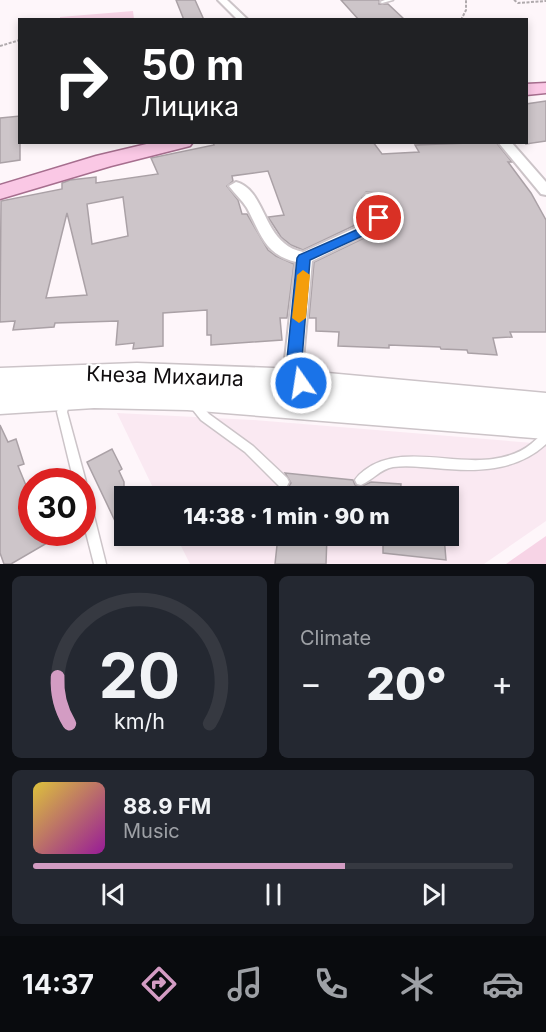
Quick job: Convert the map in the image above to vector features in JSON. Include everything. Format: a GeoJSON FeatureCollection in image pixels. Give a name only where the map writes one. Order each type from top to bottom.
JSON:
{"type":"FeatureCollection","features":[{"type":"Feature","properties":{"kind":"main road"},"geometry":{"type":"LineString","coordinates":[[528,81],[546,79]]}},
{"type":"Feature","properties":{"kind":"main road"},"geometry":{"type":"LineString","coordinates":[[528,90],[546,88]]}},
{"type":"Feature","properties":{"kind":"main road"},"geometry":{"type":"LineString","coordinates":[[0,178],[127,144]]}},
{"type":"Feature","properties":{"kind":"main road"},"geometry":{"type":"LineString","coordinates":[[0,192],[95,164],[175,144]]}},
{"type":"Feature","properties":{"kind":"main road","name":"Кнеза Михаила"},"geometry":{"type":"LineString","coordinates":[[0,380],[97,373],[188,374],[546,405]]}},
{"type":"Feature","properties":{"kind":"main road","name":"Кнеза Михаила"},"geometry":{"type":"LineString","coordinates":[[0,402],[66,397],[187,398],[546,426]]}},
{"type":"Feature","properties":{"kind":"street"},"geometry":{"type":"LineString","coordinates":[[222,0],[241,18]]}},
{"type":"Feature","properties":{"kind":"street"},"geometry":{"type":"LineString","coordinates":[[506,144],[546,191]]}},
{"type":"Feature","properties":{"kind":"street"},"geometry":{"type":"LineString","coordinates":[[236,186],[253,206],[269,239],[276,248],[292,256],[304,258],[377,224],[379,218],[371,197]]}},
{"type":"Feature","properties":{"kind":"street"},"geometry":{"type":"LineString","coordinates":[[301,383],[294,359],[304,258]]}},
{"type":"Feature","properties":{"kind":"lane"},"geometry":{"type":"LineString","coordinates":[[382,2],[391,0]]}},
{"type":"Feature","properties":{"kind":"lane"},"geometry":{"type":"LineString","coordinates":[[66,397],[62,412],[76,468]]}},
{"type":"Feature","properties":{"kind":"lane"},"geometry":{"type":"LineString","coordinates":[[187,398],[205,417],[249,449],[283,482]]}},
{"type":"Feature","properties":{"kind":"lane"},"geometry":{"type":"LineString","coordinates":[[360,480],[382,465],[396,462],[477,467],[513,460],[527,454],[546,437]]}},
{"type":"Feature","properties":{"kind":"lane"},"geometry":{"type":"LineString","coordinates":[[96,546],[100,564]]}},
{"type":"Feature","properties":{"kind":"path"},"geometry":{"type":"LineString","coordinates":[[462,18],[466,0]]}},
{"type":"Feature","properties":{"kind":"path"},"geometry":{"type":"LineString","coordinates":[[514,0],[518,3],[546,0]]}},
{"type":"Feature","properties":{"kind":"path"},"geometry":{"type":"LineString","coordinates":[[0,46],[18,41]]}},
{"type":"Feature","properties":{"kind":"shaded area"},"geometry":{"type":"Polygon","coordinates":[[[133,11],[134,18],[60,18],[133,11]]]}},
{"type":"Feature","properties":{"kind":"shaded area"},"geometry":{"type":"Polygon","coordinates":[[[117,413],[253,420],[546,444],[546,521],[484,564],[190,564],[181,546],[459,546],[459,486],[152,486],[117,413]]]}},
{"type":"Feature","properties":{"kind":"shaded area"},"geometry":{"type":"Polygon","coordinates":[[[546,536],[546,564],[506,564],[546,536]]]}},
{"type":"Feature","properties":{"kind":"building"},"geometry":{"type":"Polygon","coordinates":[[[176,0],[195,0],[203,18],[183,18],[176,0]]]}},
{"type":"Feature","properties":{"kind":"building"},"geometry":{"type":"Polygon","coordinates":[[[341,0],[379,0],[379,4],[388,4],[403,18],[357,18],[341,0]]]}},
{"type":"Feature","properties":{"kind":"building"},"geometry":{"type":"Polygon","coordinates":[[[546,101],[546,141],[528,144],[528,104],[546,101]]]}},
{"type":"Feature","properties":{"kind":"building"},"geometry":{"type":"Polygon","coordinates":[[[18,116],[20,160],[0,163],[0,118],[18,116]]]}},
{"type":"Feature","properties":{"kind":"building"},"geometry":{"type":"Polygon","coordinates":[[[214,144],[374,144],[382,154],[419,152],[415,145],[498,144],[512,162],[508,162],[531,193],[546,220],[546,332],[510,332],[512,337],[493,338],[497,355],[468,353],[467,350],[441,349],[440,347],[338,346],[339,332],[316,331],[316,318],[309,318],[314,262],[383,229],[388,217],[378,193],[366,192],[362,198],[368,219],[303,250],[291,245],[281,237],[268,217],[284,215],[268,171],[232,176],[233,181],[227,186],[238,200],[242,214],[247,214],[268,250],[294,264],[287,318],[280,318],[282,340],[211,345],[211,335],[207,335],[207,310],[163,313],[163,346],[133,349],[134,343],[116,345],[118,321],[55,323],[54,327],[13,330],[15,321],[0,322],[1,201],[62,189],[62,183],[70,180],[96,177],[96,183],[158,174],[151,158],[214,144]],[[123,197],[87,204],[92,244],[128,236],[123,197]],[[67,213],[46,298],[87,295],[67,213]]]}},
{"type":"Feature","properties":{"kind":"building"},"geometry":{"type":"Polygon","coordinates":[[[0,425],[8,442],[16,439],[24,464],[18,466],[18,546],[42,546],[11,564],[4,564],[0,553],[0,425]]]}},
{"type":"Feature","properties":{"kind":"building"},"geometry":{"type":"Polygon","coordinates":[[[112,449],[122,469],[119,471],[124,486],[114,486],[114,519],[96,481],[96,468],[90,468],[87,462],[112,449]]]}},
{"type":"Feature","properties":{"kind":"building"},"geometry":{"type":"Polygon","coordinates":[[[285,473],[353,480],[358,486],[289,486],[291,483],[285,473]]]}},
{"type":"Feature","properties":{"kind":"building"},"geometry":{"type":"Polygon","coordinates":[[[371,482],[401,484],[401,486],[362,486],[371,482]]]}},
{"type":"Feature","properties":{"kind":"building"},"geometry":{"type":"Polygon","coordinates":[[[277,546],[327,546],[326,564],[275,564],[277,546]]]}},
{"type":"Feature","properties":{"kind":"building"},"geometry":{"type":"Polygon","coordinates":[[[383,546],[445,546],[446,560],[383,553],[383,546]]]}},
{"type":"Feature","properties":{"kind":"slow traffic"},"geometry":{"type":"LineString","coordinates":[[299,318],[303,275]]}},
{"type":"Feature","properties":{"kind":"route"},"geometry":{"type":"LineString","coordinates":[[301,383],[294,359],[304,258],[368,230],[380,221],[379,218]]}}]}
